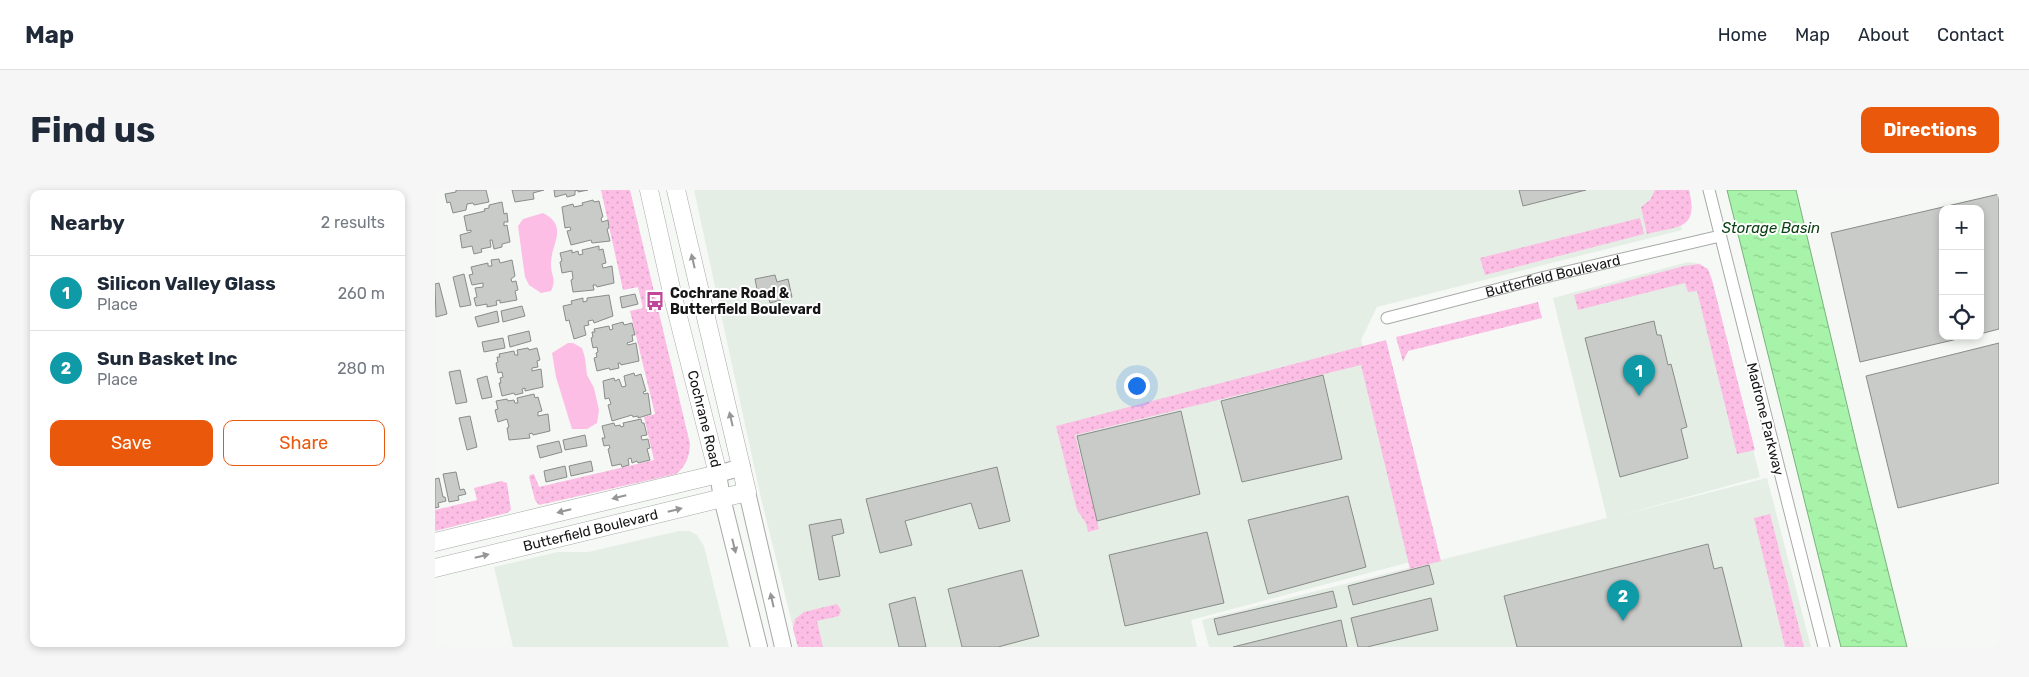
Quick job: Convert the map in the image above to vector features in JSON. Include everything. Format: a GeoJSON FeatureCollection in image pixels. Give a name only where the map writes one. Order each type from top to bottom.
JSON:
{"type":"FeatureCollection","features":[{"type":"Feature","properties":{"kind":"main road","name":"Cochrane Road"},"geometry":{"type":"LineString","coordinates":[[649,190],[759,647]]}},
{"type":"Feature","properties":{"kind":"main road","name":"Cochrane Road"},"geometry":{"type":"LineString","coordinates":[[676,190],[783,647]]}},
{"type":"Feature","properties":{"kind":"main road","name":"Butterfield Boulevard"},"geometry":{"type":"LineString","coordinates":[[435,542],[742,467]]}},
{"type":"Feature","properties":{"kind":"main road","name":"Butterfield Boulevard"},"geometry":{"type":"LineString","coordinates":[[435,568],[747,492]]}},
{"type":"Feature","properties":{"kind":"street","name":"Madrone Parkway"},"geometry":{"type":"LineString","coordinates":[[1709,190],[1824,647]]}},
{"type":"Feature","properties":{"kind":"street","name":"Butterfield Boulevard"},"geometry":{"type":"LineString","coordinates":[[1387,318],[1541,278],[1720,236]]}},
{"type":"Feature","properties":{"kind":"shaded area"},"geometry":{"type":"Polygon","coordinates":[[[601,190],[630,190],[690,444],[689,453],[685,464],[676,474],[539,505],[535,500],[530,475],[534,474],[539,487],[654,460],[644,417],[655,414],[630,311],[643,308],[638,287],[623,290],[601,190]]]}},
{"type":"Feature","properties":{"kind":"shaded area"},"geometry":{"type":"Polygon","coordinates":[[[694,190],[1672,190],[1682,230],[1377,307],[1361,340],[1414,561],[1191,620],[1197,647],[798,647],[761,498],[694,190]]]}},
{"type":"Feature","properties":{"kind":"shaded area"},"geometry":{"type":"Polygon","coordinates":[[[1655,190],[1689,190],[1691,213],[1689,219],[1684,224],[1647,234],[1641,207],[1650,200],[1655,190]]]}},
{"type":"Feature","properties":{"kind":"shaded area"},"geometry":{"type":"Polygon","coordinates":[[[543,213],[551,218],[555,224],[557,236],[551,257],[553,287],[551,291],[541,293],[529,285],[525,277],[518,226],[523,219],[543,213]]]}},
{"type":"Feature","properties":{"kind":"shaded area"},"geometry":{"type":"Polygon","coordinates":[[[1640,218],[1644,234],[1485,275],[1480,258],[1640,218]]]}},
{"type":"Feature","properties":{"kind":"shaded area"},"geometry":{"type":"Polygon","coordinates":[[[1688,262],[1701,264],[1709,273],[1760,477],[1621,515],[1767,478],[1811,647],[1209,647],[1202,620],[1607,518],[1553,298],[1688,262]]]}},
{"type":"Feature","properties":{"kind":"shaded area"},"geometry":{"type":"Polygon","coordinates":[[[1699,264],[1708,269],[1712,280],[1755,450],[1737,454],[1697,291],[1688,292],[1685,283],[1578,310],[1574,295],[1684,266],[1699,264]]]}},
{"type":"Feature","properties":{"kind":"shaded area"},"geometry":{"type":"Polygon","coordinates":[[[1538,302],[1542,318],[1408,351],[1403,362],[1396,337],[1538,302]]]}},
{"type":"Feature","properties":{"kind":"shaded area"},"geometry":{"type":"Polygon","coordinates":[[[1386,340],[1441,561],[1410,569],[1361,365],[1075,435],[1099,529],[1088,532],[1086,523],[1077,510],[1056,426],[1386,340]]]}},
{"type":"Feature","properties":{"kind":"shaded area"},"geometry":{"type":"Polygon","coordinates":[[[568,343],[573,343],[582,348],[587,375],[594,388],[599,410],[597,423],[587,429],[572,429],[556,377],[552,353],[568,343]]]}},
{"type":"Feature","properties":{"kind":"shaded area"},"geometry":{"type":"Polygon","coordinates":[[[501,481],[507,483],[511,510],[507,513],[435,531],[435,510],[477,500],[474,488],[501,481]]]}},
{"type":"Feature","properties":{"kind":"shaded area"},"geometry":{"type":"Polygon","coordinates":[[[1770,514],[1804,647],[1785,647],[1754,518],[1770,514]]]}},
{"type":"Feature","properties":{"kind":"shaded area"},"geometry":{"type":"Polygon","coordinates":[[[679,531],[689,531],[697,535],[704,546],[729,647],[513,647],[494,567],[558,552],[588,552],[679,531]]]}},
{"type":"Feature","properties":{"kind":"shaded area"},"geometry":{"type":"Polygon","coordinates":[[[837,604],[841,610],[839,616],[817,621],[823,647],[798,647],[793,629],[795,619],[804,612],[837,604]]]}},
{"type":"Feature","properties":{"kind":"water","name":"Storage Basin"},"geometry":{"type":"Polygon","coordinates":[[[1727,190],[1796,190],[1907,647],[1841,647],[1727,190]]]}},
{"type":"Feature","properties":{"kind":"building"},"geometry":{"type":"Polygon","coordinates":[[[456,190],[486,190],[489,202],[474,205],[473,203],[467,204],[466,210],[453,213],[450,202],[447,203],[445,194],[456,192],[456,190]]]}},
{"type":"Feature","properties":{"kind":"building"},"geometry":{"type":"Polygon","coordinates":[[[512,190],[544,190],[533,193],[534,199],[515,202],[512,190]]]}},
{"type":"Feature","properties":{"kind":"building"},"geometry":{"type":"Polygon","coordinates":[[[554,190],[578,190],[575,191],[575,195],[567,197],[566,194],[555,197],[554,190]]]}},
{"type":"Feature","properties":{"kind":"building"},"geometry":{"type":"Polygon","coordinates":[[[1519,190],[1586,190],[1523,206],[1519,190]]]}},
{"type":"Feature","properties":{"kind":"building"},"geometry":{"type":"Polygon","coordinates":[[[1999,194],[1999,329],[1984,333],[1984,205],[1952,205],[1999,194]]]}},
{"type":"Feature","properties":{"kind":"building"},"geometry":{"type":"Polygon","coordinates":[[[593,200],[594,202],[599,201],[603,217],[601,218],[602,222],[608,220],[609,228],[607,229],[610,241],[592,243],[591,240],[571,245],[567,231],[571,230],[570,227],[565,228],[562,207],[573,204],[574,207],[583,205],[582,203],[593,200]]]}},
{"type":"Feature","properties":{"kind":"building"},"geometry":{"type":"Polygon","coordinates":[[[502,202],[504,214],[507,213],[508,222],[504,222],[504,226],[507,225],[510,242],[494,249],[492,240],[490,240],[491,247],[481,249],[482,252],[474,254],[472,246],[462,248],[460,235],[471,232],[471,230],[467,231],[464,216],[485,211],[484,209],[489,208],[489,205],[502,202]]]}},
{"type":"Feature","properties":{"kind":"building"},"geometry":{"type":"Polygon","coordinates":[[[1939,208],[1939,340],[1953,340],[1860,362],[1831,233],[1939,208]]]}},
{"type":"Feature","properties":{"kind":"building"},"geometry":{"type":"Polygon","coordinates":[[[599,246],[599,250],[603,249],[606,263],[602,264],[603,268],[612,266],[614,283],[597,287],[593,285],[594,290],[573,292],[572,271],[562,273],[560,253],[572,250],[572,253],[578,251],[579,255],[583,254],[582,250],[599,246]]]}},
{"type":"Feature","properties":{"kind":"building"},"geometry":{"type":"Polygon","coordinates":[[[499,259],[500,263],[512,260],[515,276],[511,279],[512,282],[516,281],[518,290],[515,291],[517,300],[500,303],[500,300],[496,301],[497,305],[487,307],[487,304],[476,306],[474,298],[477,297],[475,288],[483,287],[483,283],[472,285],[469,275],[473,274],[471,267],[488,263],[488,266],[492,266],[491,260],[499,259]]]}},
{"type":"Feature","properties":{"kind":"building"},"geometry":{"type":"Polygon","coordinates":[[[464,274],[471,305],[460,307],[453,277],[464,274]]]}},
{"type":"Feature","properties":{"kind":"building"},"geometry":{"type":"Polygon","coordinates":[[[775,275],[777,282],[788,279],[792,297],[770,303],[767,292],[758,294],[755,279],[775,275]]]}},
{"type":"Feature","properties":{"kind":"building"},"geometry":{"type":"Polygon","coordinates":[[[439,283],[447,314],[436,317],[435,284],[439,283]]]}},
{"type":"Feature","properties":{"kind":"building"},"geometry":{"type":"Polygon","coordinates":[[[635,294],[638,304],[622,308],[620,297],[635,294]]]}},
{"type":"Feature","properties":{"kind":"building"},"geometry":{"type":"Polygon","coordinates":[[[609,295],[613,316],[594,323],[593,320],[588,321],[589,325],[584,326],[586,335],[574,339],[569,320],[566,321],[563,306],[572,304],[571,301],[583,298],[583,302],[587,301],[587,298],[609,295]]]}},
{"type":"Feature","properties":{"kind":"building"},"geometry":{"type":"Polygon","coordinates":[[[522,306],[525,316],[503,322],[501,311],[522,306]]]}},
{"type":"Feature","properties":{"kind":"building"},"geometry":{"type":"Polygon","coordinates":[[[497,311],[499,322],[478,327],[475,317],[497,311]]]}},
{"type":"Feature","properties":{"kind":"building"},"geometry":{"type":"Polygon","coordinates":[[[1654,321],[1657,335],[1661,335],[1668,365],[1671,364],[1687,427],[1681,429],[1688,458],[1620,477],[1585,338],[1654,321]]]}},
{"type":"Feature","properties":{"kind":"building"},"geometry":{"type":"Polygon","coordinates":[[[623,322],[624,325],[632,323],[635,335],[632,335],[633,341],[627,343],[628,345],[636,343],[639,361],[621,365],[618,363],[619,368],[597,371],[594,358],[597,357],[596,353],[598,352],[597,347],[593,348],[592,332],[595,332],[594,329],[609,326],[610,330],[613,329],[612,325],[623,322]]]}},
{"type":"Feature","properties":{"kind":"building"},"geometry":{"type":"Polygon","coordinates":[[[529,331],[531,341],[510,347],[508,336],[529,331]]]}},
{"type":"Feature","properties":{"kind":"building"},"geometry":{"type":"Polygon","coordinates":[[[503,338],[505,348],[484,352],[482,342],[503,338]]]}},
{"type":"Feature","properties":{"kind":"building"},"geometry":{"type":"Polygon","coordinates":[[[1999,343],[1999,483],[1898,508],[1866,376],[1999,343]]]}},
{"type":"Feature","properties":{"kind":"building"},"geometry":{"type":"Polygon","coordinates":[[[528,348],[529,350],[537,348],[540,360],[537,361],[538,367],[532,368],[532,371],[541,369],[543,387],[525,391],[525,388],[522,389],[523,393],[502,396],[499,383],[501,383],[500,378],[503,377],[502,372],[498,373],[497,357],[500,357],[499,354],[514,351],[515,355],[518,355],[517,350],[528,348]]]}},
{"type":"Feature","properties":{"kind":"building"},"geometry":{"type":"Polygon","coordinates":[[[460,370],[467,402],[456,404],[449,372],[460,370]]]}},
{"type":"Feature","properties":{"kind":"building"},"geometry":{"type":"Polygon","coordinates":[[[634,373],[635,376],[641,374],[646,391],[643,392],[644,394],[648,393],[651,414],[638,418],[638,416],[633,417],[632,415],[612,421],[608,405],[611,404],[609,398],[605,399],[603,381],[614,378],[615,381],[619,379],[622,387],[626,386],[624,376],[634,373]]]}},
{"type":"Feature","properties":{"kind":"building"},"geometry":{"type":"Polygon","coordinates":[[[1323,375],[1342,459],[1242,482],[1221,401],[1323,375]]]}},
{"type":"Feature","properties":{"kind":"building"},"geometry":{"type":"Polygon","coordinates":[[[487,376],[492,397],[482,399],[477,379],[487,376]]]}},
{"type":"Feature","properties":{"kind":"building"},"geometry":{"type":"Polygon","coordinates":[[[534,394],[535,398],[538,397],[542,411],[538,412],[538,416],[548,414],[550,431],[533,435],[532,433],[529,434],[530,438],[509,440],[507,419],[498,422],[495,410],[498,409],[496,401],[507,399],[508,401],[514,400],[515,403],[518,403],[517,398],[534,394]]]}},
{"type":"Feature","properties":{"kind":"building"},"geometry":{"type":"Polygon","coordinates":[[[1181,411],[1200,494],[1097,521],[1077,436],[1181,411]]]}},
{"type":"Feature","properties":{"kind":"building"},"geometry":{"type":"Polygon","coordinates":[[[470,416],[477,447],[467,450],[459,418],[470,416]]]}},
{"type":"Feature","properties":{"kind":"building"},"geometry":{"type":"Polygon","coordinates":[[[641,419],[647,435],[641,436],[642,440],[648,439],[650,448],[647,449],[650,460],[632,463],[631,458],[628,459],[629,465],[622,467],[621,464],[612,466],[608,449],[610,448],[609,445],[604,446],[602,438],[605,438],[602,426],[614,423],[615,426],[620,425],[621,427],[624,426],[623,423],[641,419]]]}},
{"type":"Feature","properties":{"kind":"building"},"geometry":{"type":"Polygon","coordinates":[[[585,435],[587,446],[565,450],[563,440],[585,435]]]}},
{"type":"Feature","properties":{"kind":"building"},"geometry":{"type":"Polygon","coordinates":[[[559,441],[562,452],[540,458],[537,446],[559,441]]]}},
{"type":"Feature","properties":{"kind":"building"},"geometry":{"type":"Polygon","coordinates":[[[591,461],[593,471],[571,476],[569,466],[591,461]]]}},
{"type":"Feature","properties":{"kind":"building"},"geometry":{"type":"Polygon","coordinates":[[[565,466],[567,477],[546,482],[544,471],[565,466]]]}},
{"type":"Feature","properties":{"kind":"building"},"geometry":{"type":"Polygon","coordinates":[[[997,467],[1010,521],[979,529],[971,503],[905,521],[912,545],[880,553],[866,499],[997,467]]]}},
{"type":"Feature","properties":{"kind":"building"},"geometry":{"type":"Polygon","coordinates":[[[456,472],[460,490],[464,489],[466,494],[458,496],[459,500],[449,502],[443,474],[456,472]]]}},
{"type":"Feature","properties":{"kind":"building"},"geometry":{"type":"Polygon","coordinates":[[[439,478],[443,497],[445,497],[446,501],[438,503],[439,507],[435,508],[435,479],[439,478]]]}},
{"type":"Feature","properties":{"kind":"building"},"geometry":{"type":"Polygon","coordinates":[[[1348,496],[1366,567],[1268,594],[1248,520],[1348,496]]]}},
{"type":"Feature","properties":{"kind":"building"},"geometry":{"type":"Polygon","coordinates":[[[841,519],[844,533],[832,536],[840,576],[819,580],[809,525],[841,519]]]}},
{"type":"Feature","properties":{"kind":"building"},"geometry":{"type":"Polygon","coordinates":[[[1207,532],[1224,603],[1125,626],[1109,555],[1207,532]]]}},
{"type":"Feature","properties":{"kind":"building"},"geometry":{"type":"Polygon","coordinates":[[[1708,544],[1714,569],[1722,567],[1742,647],[1517,647],[1504,596],[1708,544]]]}},
{"type":"Feature","properties":{"kind":"building"},"geometry":{"type":"Polygon","coordinates":[[[1429,565],[1434,584],[1353,605],[1348,586],[1429,565]]]}},
{"type":"Feature","properties":{"kind":"building"},"geometry":{"type":"Polygon","coordinates":[[[1022,570],[1039,636],[998,647],[962,647],[948,589],[1022,570]]]}},
{"type":"Feature","properties":{"kind":"building"},"geometry":{"type":"Polygon","coordinates":[[[1333,591],[1337,607],[1218,635],[1214,619],[1333,591]]]}},
{"type":"Feature","properties":{"kind":"building"},"geometry":{"type":"Polygon","coordinates":[[[915,597],[926,647],[899,647],[889,604],[915,597]]]}},
{"type":"Feature","properties":{"kind":"building"},"geometry":{"type":"Polygon","coordinates":[[[1431,598],[1438,630],[1367,647],[1358,647],[1351,618],[1431,598]]]}},
{"type":"Feature","properties":{"kind":"building"},"geometry":{"type":"Polygon","coordinates":[[[1341,620],[1347,647],[1233,647],[1341,620]]]}},
{"type":"Feature","properties":{"kind":"place","name":"Cochrane Road & Butterfield Boulevard"},"geometry":{"type":"Point","coordinates":[655,301]}},
{"type":"Feature","properties":{"kind":"place","name":"Silicon Valley Glass"},"geometry":{"type":"Point","coordinates":[1639,396]}},
{"type":"Feature","properties":{"kind":"place","name":"Sun Basket Inc"},"geometry":{"type":"Point","coordinates":[1623,621]}}]}
